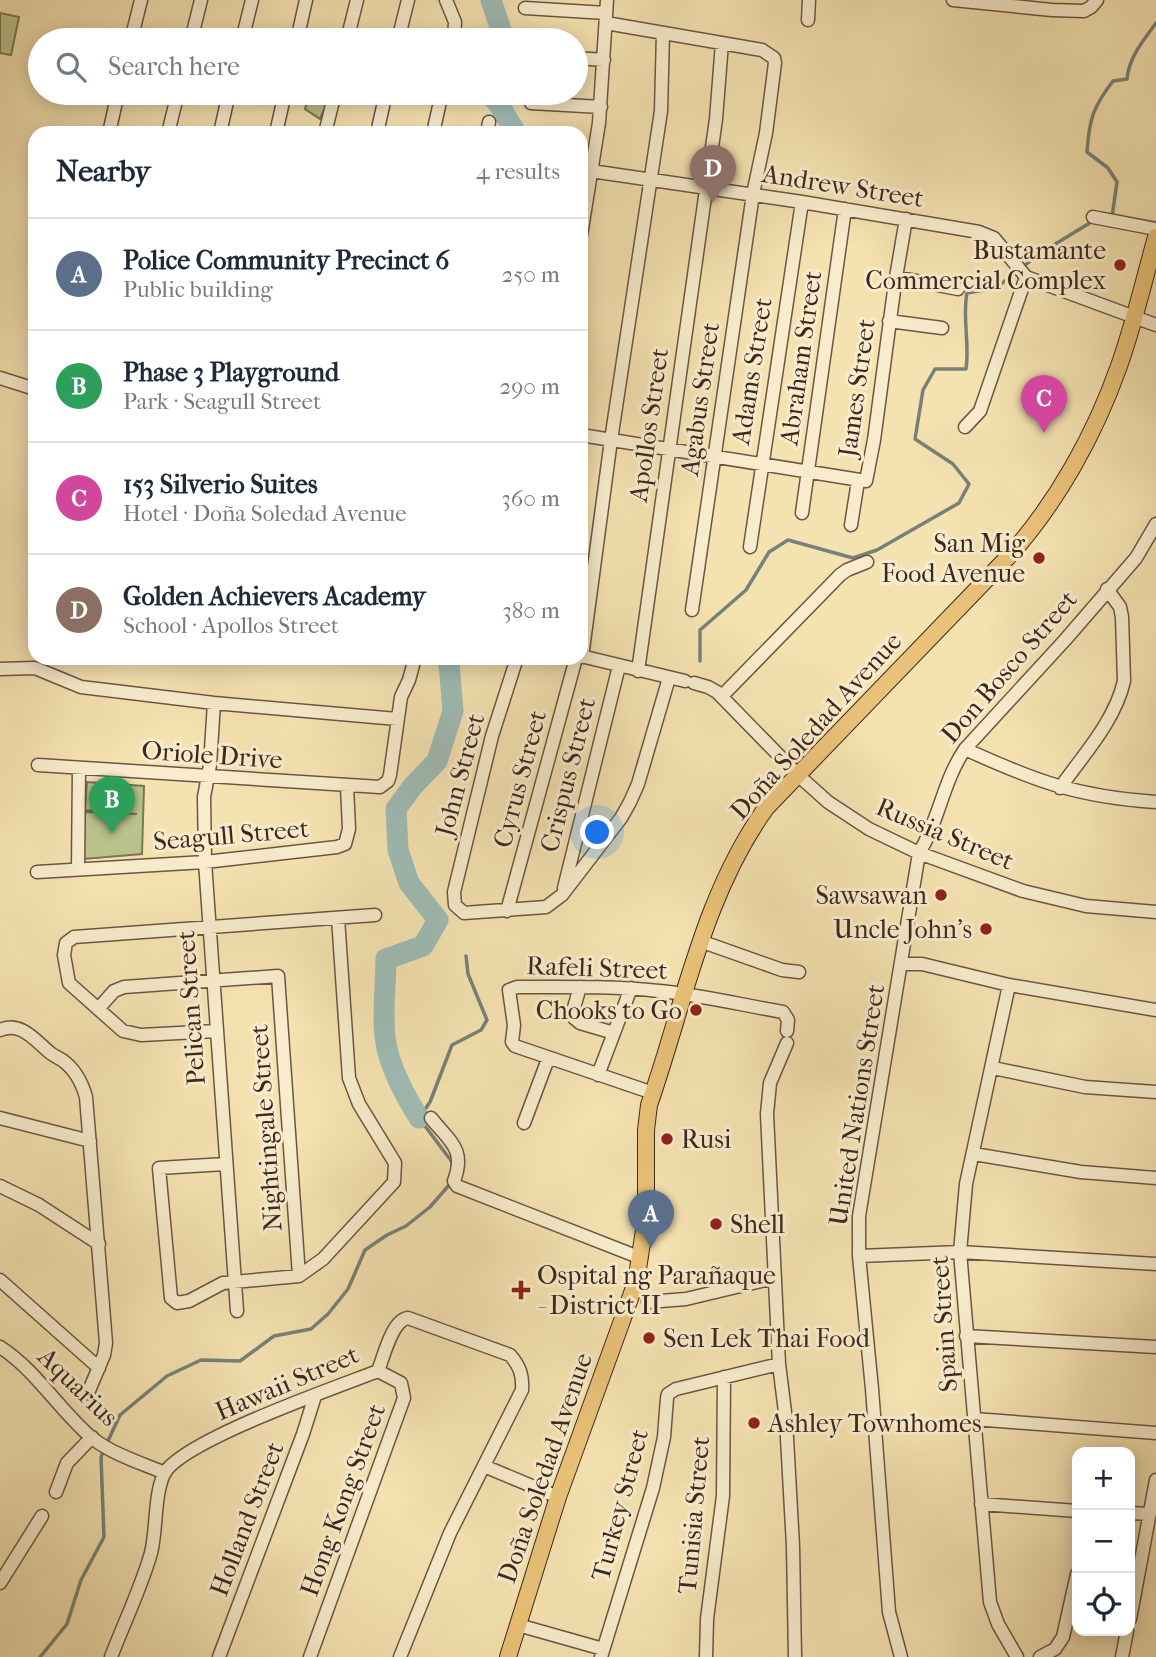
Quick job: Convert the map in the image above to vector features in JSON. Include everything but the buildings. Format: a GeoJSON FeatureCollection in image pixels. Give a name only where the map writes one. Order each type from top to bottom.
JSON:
{"type":"FeatureCollection","features":[{"type":"Feature","properties":{"kind":"main road","name":"Doña Soledad Avenue"},"geometry":{"type":"LineString","coordinates":[[508,1657],[558,1497],[629,1305],[641,1258],[646,1217],[647,1113],[700,941],[742,844],[766,808],[1008,557],[1037,523],[1078,458],[1118,367],[1156,237]]}},
{"type":"Feature","properties":{"kind":"street"},"geometry":{"type":"LineString","coordinates":[[134,28],[141,0]]}},
{"type":"Feature","properties":{"kind":"street"},"geometry":{"type":"LineString","coordinates":[[194,28],[201,0]]}},
{"type":"Feature","properties":{"kind":"street"},"geometry":{"type":"LineString","coordinates":[[245,28],[252,0]]}},
{"type":"Feature","properties":{"kind":"street"},"geometry":{"type":"LineString","coordinates":[[300,28],[306,0]]}},
{"type":"Feature","properties":{"kind":"street"},"geometry":{"type":"LineString","coordinates":[[350,28],[356,0]]}},
{"type":"Feature","properties":{"kind":"street"},"geometry":{"type":"LineString","coordinates":[[401,28],[408,0]]}},
{"type":"Feature","properties":{"kind":"street"},"geometry":{"type":"LineString","coordinates":[[446,0],[455,28]]}},
{"type":"Feature","properties":{"kind":"street"},"geometry":{"type":"LineString","coordinates":[[808,20],[810,0]]}},
{"type":"Feature","properties":{"kind":"street"},"geometry":{"type":"LineString","coordinates":[[953,0],[1016,3],[1084,11],[1097,0]]}},
{"type":"Feature","properties":{"kind":"street"},"geometry":{"type":"LineString","coordinates":[[525,8],[606,12],[663,33],[722,43]]}},
{"type":"Feature","properties":{"kind":"street"},"geometry":{"type":"LineString","coordinates":[[588,151],[601,107],[606,12]]}},
{"type":"Feature","properties":{"kind":"street","name":"Cyrus Street"},"geometry":{"type":"LineString","coordinates":[[588,601],[661,111],[663,33]]}},
{"type":"Feature","properties":{"kind":"street","name":"Apollos Street"},"geometry":{"type":"LineString","coordinates":[[638,671],[716,119],[722,43]]}},
{"type":"Feature","properties":{"kind":"street","name":"Agabus Street"},"geometry":{"type":"LineString","coordinates":[[692,610],[752,194],[766,133],[775,63],[774,58],[762,50],[722,43]]}},
{"type":"Feature","properties":{"kind":"street"},"geometry":{"type":"LineString","coordinates":[[588,59],[604,60]]}},
{"type":"Feature","properties":{"kind":"street"},"geometry":{"type":"LineString","coordinates":[[110,126],[115,105]]}},
{"type":"Feature","properties":{"kind":"street"},"geometry":{"type":"LineString","coordinates":[[169,126],[175,105]]}},
{"type":"Feature","properties":{"kind":"street"},"geometry":{"type":"LineString","coordinates":[[221,126],[226,105]]}},
{"type":"Feature","properties":{"kind":"street"},"geometry":{"type":"LineString","coordinates":[[278,126],[282,105]]}},
{"type":"Feature","properties":{"kind":"street"},"geometry":{"type":"LineString","coordinates":[[327,126],[332,105]]}},
{"type":"Feature","properties":{"kind":"street"},"geometry":{"type":"LineString","coordinates":[[379,126],[383,105]]}},
{"type":"Feature","properties":{"kind":"street"},"geometry":{"type":"LineString","coordinates":[[435,126],[439,105]]}},
{"type":"Feature","properties":{"kind":"street"},"geometry":{"type":"LineString","coordinates":[[566,105],[601,107]]}},
{"type":"Feature","properties":{"kind":"street"},"geometry":{"type":"LineString","coordinates":[[588,158],[591,171],[588,184]]}},
{"type":"Feature","properties":{"kind":"street","name":"Andrew Street"},"geometry":{"type":"LineString","coordinates":[[591,171],[752,194],[979,232],[994,237],[1022,272]]}},
{"type":"Feature","properties":{"kind":"street","name":"Adams Street"},"geometry":{"type":"LineString","coordinates":[[750,547],[802,202]]}},
{"type":"Feature","properties":{"kind":"street","name":"Abraham Street"},"geometry":{"type":"LineString","coordinates":[[802,513],[845,209]]}},
{"type":"Feature","properties":{"kind":"street"},"geometry":{"type":"LineString","coordinates":[[1093,217],[1156,229]]}},
{"type":"Feature","properties":{"kind":"street","name":"James Street"},"geometry":{"type":"LineString","coordinates":[[851,525],[874,440],[895,277],[906,219]]}},
{"type":"Feature","properties":{"kind":"street"},"geometry":{"type":"LineString","coordinates":[[965,427],[980,411],[1022,272],[1156,325]]}},
{"type":"Feature","properties":{"kind":"street"},"geometry":{"type":"LineString","coordinates":[[895,277],[958,289]]}},
{"type":"Feature","properties":{"kind":"street"},"geometry":{"type":"LineString","coordinates":[[889,321],[942,328]]}},
{"type":"Feature","properties":{"kind":"street"},"geometry":{"type":"LineString","coordinates":[[0,378],[28,386]]}},
{"type":"Feature","properties":{"kind":"street"},"geometry":{"type":"LineString","coordinates":[[588,436],[809,470],[862,481]]}},
{"type":"Feature","properties":{"kind":"street","name":"Don Bosco Street"},"geometry":{"type":"LineString","coordinates":[[919,853],[932,832],[944,787],[965,749],[1136,558],[1156,525]]}},
{"type":"Feature","properties":{"kind":"street"},"geometry":{"type":"LineString","coordinates":[[588,659],[708,687],[722,696],[840,575],[867,562]]}},
{"type":"Feature","properties":{"kind":"street"},"geometry":{"type":"LineString","coordinates":[[1060,788],[1107,721],[1122,691],[1122,617],[1107,589]]}},
{"type":"Feature","properties":{"kind":"street"},"geometry":{"type":"LineString","coordinates":[[0,669],[35,668],[81,687],[215,703],[397,719],[401,697],[413,665]]}},
{"type":"Feature","properties":{"kind":"street","name":"John Street"},"geometry":{"type":"LineString","coordinates":[[507,911],[464,913],[455,905],[454,892],[492,736],[515,665]]}},
{"type":"Feature","properties":{"kind":"street","name":"Cyrus Street"},"geometry":{"type":"LineString","coordinates":[[507,911],[578,665]]}},
{"type":"Feature","properties":{"kind":"street","name":"Crispus Street"},"geometry":{"type":"LineString","coordinates":[[562,895],[619,666]]}},
{"type":"Feature","properties":{"kind":"street"},"geometry":{"type":"LineString","coordinates":[[507,911],[546,907],[562,895],[621,818],[638,784],[669,678]]}},
{"type":"Feature","properties":{"kind":"street","name":"Russia Street"},"geometry":{"type":"LineString","coordinates":[[722,696],[799,776],[848,817],[919,853],[1023,891],[1056,900],[1086,906],[1156,912]]}},
{"type":"Feature","properties":{"kind":"street","name":"Pelican Street"},"geometry":{"type":"LineString","coordinates":[[215,703],[210,765],[204,797],[205,862],[237,1311]]}},
{"type":"Feature","properties":{"kind":"street","name":"Oriole Drive"},"geometry":{"type":"LineString","coordinates":[[38,765],[376,788],[384,786],[390,775],[397,719]]}},
{"type":"Feature","properties":{"kind":"street"},"geometry":{"type":"LineString","coordinates":[[965,749],[1020,775],[1060,788],[1103,798],[1156,802]]}},
{"type":"Feature","properties":{"kind":"street"},"geometry":{"type":"LineString","coordinates":[[78,869],[79,768]]}},
{"type":"Feature","properties":{"kind":"street","name":"Seagull Street"},"geometry":{"type":"LineString","coordinates":[[37,872],[205,862],[327,849],[345,844],[349,828],[347,786]]}},
{"type":"Feature","properties":{"kind":"street","name":"United Nations Street"},"geometry":{"type":"LineString","coordinates":[[901,1657],[889,1612],[859,1256],[859,1216],[919,853]]}},
{"type":"Feature","properties":{"kind":"street"},"geometry":{"type":"LineString","coordinates":[[216,1031],[134,1035],[123,1031],[69,984],[64,949],[74,937],[375,915]]}},
{"type":"Feature","properties":{"kind":"street"},"geometry":{"type":"LineString","coordinates":[[225,1164],[159,1168],[173,1302],[189,1301],[222,1283],[299,1276],[323,1259],[394,1182],[395,1163],[359,1104],[349,1078],[338,918]]}},
{"type":"Feature","properties":{"kind":"street"},"geometry":{"type":"LineString","coordinates":[[700,941],[782,970],[799,972]]}},
{"type":"Feature","properties":{"kind":"street"},"geometry":{"type":"LineString","coordinates":[[901,964],[922,964],[1009,985],[1156,1010]]}},
{"type":"Feature","properties":{"kind":"street","name":"Nightingale Street"},"geometry":{"type":"LineString","coordinates":[[213,981],[278,976],[299,1276]]}},
{"type":"Feature","properties":{"kind":"street"},"geometry":{"type":"LineString","coordinates":[[98,1009],[114,991],[124,987],[213,981]]}},
{"type":"Feature","properties":{"kind":"street","name":"Spain Street"},"geometry":{"type":"LineString","coordinates":[[1009,985],[964,1199],[960,1252],[990,1602],[998,1624],[1017,1657]]}},
{"type":"Feature","properties":{"kind":"street","name":"Rafeli Street"},"geometry":{"type":"LineString","coordinates":[[548,1059],[513,1044],[514,1025],[509,990],[517,987],[631,988],[684,994],[783,1012],[788,1020],[787,1037],[770,1083],[767,1114],[774,1278]]}},
{"type":"Feature","properties":{"kind":"street"},"geometry":{"type":"LineString","coordinates":[[580,987],[573,1011],[574,1018],[580,1023],[614,1033]]}},
{"type":"Feature","properties":{"kind":"street"},"geometry":{"type":"LineString","coordinates":[[598,1075],[631,988]]}},
{"type":"Feature","properties":{"kind":"street"},"geometry":{"type":"LineString","coordinates":[[0,1030],[8,1026],[22,1029],[64,1061],[83,1085],[86,1097],[90,1115],[106,1343],[88,1393]]}},
{"type":"Feature","properties":{"kind":"street"},"geometry":{"type":"LineString","coordinates":[[524,1123],[548,1059],[653,1093]]}},
{"type":"Feature","properties":{"kind":"street"},"geometry":{"type":"LineString","coordinates":[[993,1068],[1085,1087],[1156,1092]]}},
{"type":"Feature","properties":{"kind":"street"},"geometry":{"type":"LineString","coordinates":[[0,1118],[90,1141]]}},
{"type":"Feature","properties":{"kind":"street"},"geometry":{"type":"LineString","coordinates":[[431,1118],[453,1145],[459,1157],[460,1165],[454,1181],[457,1186],[641,1258]]}},
{"type":"Feature","properties":{"kind":"street"},"geometry":{"type":"LineString","coordinates":[[974,1154],[1081,1172],[1156,1178]]}},
{"type":"Feature","properties":{"kind":"street"},"geometry":{"type":"LineString","coordinates":[[0,1186],[39,1205],[99,1244]]}},
{"type":"Feature","properties":{"kind":"street"},"geometry":{"type":"LineString","coordinates":[[859,1256],[960,1252],[1156,1264]]}},
{"type":"Feature","properties":{"kind":"street"},"geometry":{"type":"LineString","coordinates":[[648,1302],[675,1301],[774,1278],[789,1469],[795,1657]]}},
{"type":"Feature","properties":{"kind":"street"},"geometry":{"type":"LineString","coordinates":[[0,1280],[99,1368]]}},
{"type":"Feature","properties":{"kind":"street","name":"Hawaii Street"},"geometry":{"type":"LineString","coordinates":[[165,1473],[183,1454],[199,1445],[378,1371],[396,1325],[403,1318],[415,1319],[510,1355],[521,1372],[522,1390],[450,1534],[400,1657]]}},
{"type":"Feature","properties":{"kind":"street"},"geometry":{"type":"LineString","coordinates":[[966,1336],[1156,1347]]}},
{"type":"Feature","properties":{"kind":"street","name":"Aquarius"},"geometry":{"type":"LineString","coordinates":[[0,1347],[19,1362],[95,1440],[165,1473]]}},
{"type":"Feature","properties":{"kind":"street","name":"Turkey Street"},"geometry":{"type":"LineString","coordinates":[[602,1653],[653,1488],[664,1437],[668,1394],[676,1389],[779,1364]]}},
{"type":"Feature","properties":{"kind":"street","name":"Hong Kong Street"},"geometry":{"type":"LineString","coordinates":[[310,1657],[404,1398],[401,1383],[378,1371]]}},
{"type":"Feature","properties":{"kind":"street","name":"Tunisia Street"},"geometry":{"type":"LineString","coordinates":[[706,1657],[707,1619],[723,1496],[724,1377]]}},
{"type":"Feature","properties":{"kind":"street","name":"Holland Street"},"geometry":{"type":"LineString","coordinates":[[219,1657],[315,1396]]}},
{"type":"Feature","properties":{"kind":"street"},"geometry":{"type":"LineString","coordinates":[[974,1419],[1156,1433]]}},
{"type":"Feature","properties":{"kind":"street"},"geometry":{"type":"LineString","coordinates":[[56,1492],[67,1463],[95,1440]]}},
{"type":"Feature","properties":{"kind":"street"},"geometry":{"type":"LineString","coordinates":[[484,1466],[558,1497]]}},
{"type":"Feature","properties":{"kind":"street"},"geometry":{"type":"LineString","coordinates":[[111,1657],[150,1553],[165,1473]]}},
{"type":"Feature","properties":{"kind":"street"},"geometry":{"type":"LineString","coordinates":[[1135,1593],[1156,1480]]}},
{"type":"Feature","properties":{"kind":"street"},"geometry":{"type":"LineString","coordinates":[[981,1504],[1072,1511]]}},
{"type":"Feature","properties":{"kind":"street"},"geometry":{"type":"LineString","coordinates":[[1135,1513],[1150,1514]]}},
{"type":"Feature","properties":{"kind":"street"},"geometry":{"type":"LineString","coordinates":[[0,1583],[43,1516]]}},
{"type":"Feature","properties":{"kind":"street"},"geometry":{"type":"LineString","coordinates":[[1040,1657],[1055,1649],[1063,1637],[1072,1596]]}},
{"type":"Feature","properties":{"kind":"street"},"geometry":{"type":"LineString","coordinates":[[518,1625],[602,1653]]}},
{"type":"Feature","properties":{"kind":"street"},"geometry":{"type":"LineString","coordinates":[[1122,1657],[1127,1636]]}},
{"type":"Feature","properties":{"kind":"green space"},"geometry":{"type":"Polygon","coordinates":[[[0,13],[19,17],[11,55],[0,53],[0,13]]]}},
{"type":"Feature","properties":{"kind":"green space"},"geometry":{"type":"Polygon","coordinates":[[[306,105],[326,105],[320,119],[305,109],[306,105]]]}},
{"type":"Feature","properties":{"kind":"green space"},"geometry":{"type":"Polygon","coordinates":[[[87,782],[144,786],[142,854],[84,859],[84,812],[137,814],[85,810],[87,782]]]}},
{"type":"Feature","properties":{"kind":"waterway"},"geometry":{"type":"LineString","coordinates":[[491,0],[500,28]]}},
{"type":"Feature","properties":{"kind":"waterway"},"geometry":{"type":"LineString","coordinates":[[1112,217],[1117,182],[1108,168],[1087,152],[1091,122],[1097,106],[1113,81],[1127,79],[1134,56],[1156,23]]}},
{"type":"Feature","properties":{"kind":"waterway"},"geometry":{"type":"LineString","coordinates":[[499,105],[512,126]]}},
{"type":"Feature","properties":{"kind":"waterway"},"geometry":{"type":"LineString","coordinates":[[700,661],[700,630],[746,590],[769,552],[788,540],[853,558],[877,550],[959,503],[969,484],[953,464],[915,439],[923,390],[935,369],[966,369],[967,293],[996,288],[1039,254],[1093,221]]}},
{"type":"Feature","properties":{"kind":"waterway"},"geometry":{"type":"LineString","coordinates":[[419,1118],[389,1058],[384,1018],[386,959],[423,946],[438,920],[409,883],[398,850],[396,809],[437,761],[453,711],[449,665]]}},
{"type":"Feature","properties":{"kind":"waterway"},"geometry":{"type":"LineString","coordinates":[[452,1166],[452,1162],[419,1118],[430,1102],[452,1045],[481,1030],[487,1020],[468,974],[466,956]]}},
{"type":"Feature","properties":{"kind":"waterway"},"geometry":{"type":"LineString","coordinates":[[107,1443],[120,1415],[167,1376],[201,1360],[240,1361],[274,1336],[311,1329],[328,1314],[348,1289],[365,1250],[406,1226],[430,1207],[450,1184]]}},
{"type":"Feature","properties":{"kind":"waterway"},"geometry":{"type":"LineString","coordinates":[[40,1657],[67,1624],[81,1580],[104,1537],[101,1457],[104,1450]]}},
{"type":"Feature","properties":{"kind":"place","name":"Golden Achievers Academy"},"geometry":{"type":"Point","coordinates":[713,203]}},
{"type":"Feature","properties":{"kind":"place","name":"Bustamante Commercial Complex"},"geometry":{"type":"Point","coordinates":[1120,265]}},
{"type":"Feature","properties":{"kind":"place","name":"153 Silverio Suites"},"geometry":{"type":"Point","coordinates":[1044,433]}},
{"type":"Feature","properties":{"kind":"place","name":"San Mig Food Avenue"},"geometry":{"type":"Point","coordinates":[1039,558]}},
{"type":"Feature","properties":{"kind":"place","name":"Phase 3 Playground"},"geometry":{"type":"Point","coordinates":[112,834]}},
{"type":"Feature","properties":{"kind":"place","name":"Sawsawan"},"geometry":{"type":"Point","coordinates":[941,895]}},
{"type":"Feature","properties":{"kind":"place","name":"Uncle John's"},"geometry":{"type":"Point","coordinates":[986,929]}},
{"type":"Feature","properties":{"kind":"place","name":"Chooks to Go"},"geometry":{"type":"Point","coordinates":[696,1010]}},
{"type":"Feature","properties":{"kind":"place","name":"Rusi"},"geometry":{"type":"Point","coordinates":[667,1139]}},
{"type":"Feature","properties":{"kind":"place","name":"Shell"},"geometry":{"type":"Point","coordinates":[716,1224]}},
{"type":"Feature","properties":{"kind":"place","name":"Police Community Precinct 6"},"geometry":{"type":"Point","coordinates":[651,1248]}},
{"type":"Feature","properties":{"kind":"place","name":"Ospital ng Parañaque - District II"},"geometry":{"type":"Point","coordinates":[521,1290]}},
{"type":"Feature","properties":{"kind":"place","name":"Sen Lek Thai Food"},"geometry":{"type":"Point","coordinates":[649,1338]}},
{"type":"Feature","properties":{"kind":"place","name":"Ashley Townhomes"},"geometry":{"type":"Point","coordinates":[754,1423]}}]}
